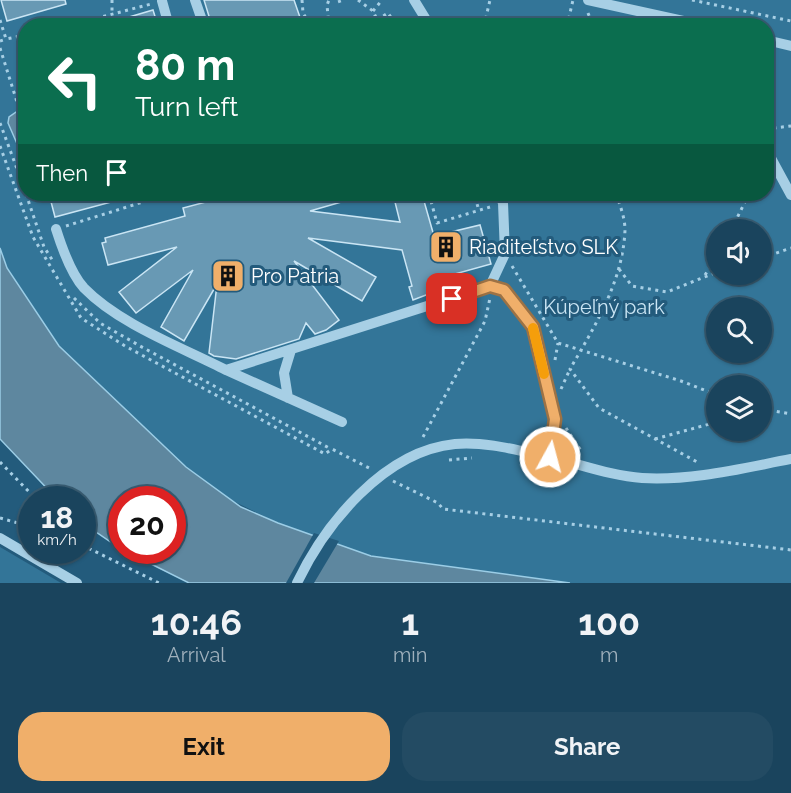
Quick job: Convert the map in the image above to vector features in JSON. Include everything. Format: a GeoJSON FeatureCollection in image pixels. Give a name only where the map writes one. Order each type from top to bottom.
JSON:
{"type":"FeatureCollection","features":[{"type":"Feature","properties":{"kind":"street"},"geometry":{"type":"LineString","coordinates":[[195,0],[201,18]]}},
{"type":"Feature","properties":{"kind":"street"},"geometry":{"type":"LineString","coordinates":[[414,0],[425,18]]}},
{"type":"Feature","properties":{"kind":"street"},"geometry":{"type":"LineString","coordinates":[[588,0],[670,18]]}},
{"type":"Feature","properties":{"kind":"street"},"geometry":{"type":"LineString","coordinates":[[159,1],[166,18]]}},
{"type":"Feature","properties":{"kind":"street"},"geometry":{"type":"LineString","coordinates":[[774,42],[791,46]]}},
{"type":"Feature","properties":{"kind":"street"},"geometry":{"type":"LineString","coordinates":[[774,164],[791,195]]}},
{"type":"Feature","properties":{"kind":"street"},"geometry":{"type":"LineString","coordinates":[[490,286],[505,254],[501,201]]}},
{"type":"Feature","properties":{"kind":"street"},"geometry":{"type":"LineString","coordinates":[[56,230],[62,247],[83,287],[122,317],[226,370],[342,422]]}},
{"type":"Feature","properties":{"kind":"street"},"geometry":{"type":"LineString","coordinates":[[226,370],[490,286],[504,290],[533,327],[555,419],[550,457]]}},
{"type":"Feature","properties":{"kind":"street"},"geometry":{"type":"LineString","coordinates":[[288,398],[284,373],[291,350]]}},
{"type":"Feature","properties":{"kind":"street"},"geometry":{"type":"LineString","coordinates":[[297,583],[308,560],[330,528],[380,476],[413,458],[454,444],[488,446],[550,457],[642,478],[716,473],[791,459]]}},
{"type":"Feature","properties":{"kind":"street"},"geometry":{"type":"LineString","coordinates":[[0,538],[77,583]]}},
{"type":"Feature","properties":{"kind":"path"},"geometry":{"type":"LineString","coordinates":[[112,0],[112,14]]}},
{"type":"Feature","properties":{"kind":"path"},"geometry":{"type":"LineString","coordinates":[[302,0],[303,13],[306,18]]}},
{"type":"Feature","properties":{"kind":"path"},"geometry":{"type":"LineString","coordinates":[[328,18],[329,0]]}},
{"type":"Feature","properties":{"kind":"path"},"geometry":{"type":"LineString","coordinates":[[339,0],[341,6]]}},
{"type":"Feature","properties":{"kind":"path"},"geometry":{"type":"LineString","coordinates":[[358,0],[373,11],[376,18]]}},
{"type":"Feature","properties":{"kind":"path"},"geometry":{"type":"LineString","coordinates":[[373,11],[382,0]]}},
{"type":"Feature","properties":{"kind":"path"},"geometry":{"type":"LineString","coordinates":[[486,18],[490,0]]}},
{"type":"Feature","properties":{"kind":"path"},"geometry":{"type":"LineString","coordinates":[[569,18],[573,0]]}},
{"type":"Feature","properties":{"kind":"path"},"geometry":{"type":"LineString","coordinates":[[692,0],[791,21]]}},
{"type":"Feature","properties":{"kind":"path"},"geometry":{"type":"LineString","coordinates":[[95,18],[159,1]]}},
{"type":"Feature","properties":{"kind":"path"},"geometry":{"type":"LineString","coordinates":[[380,18],[388,13],[391,18]]}},
{"type":"Feature","properties":{"kind":"path"},"geometry":{"type":"LineString","coordinates":[[0,20],[6,39]]}},
{"type":"Feature","properties":{"kind":"path"},"geometry":{"type":"LineString","coordinates":[[0,41],[18,37]]}},
{"type":"Feature","properties":{"kind":"path"},"geometry":{"type":"LineString","coordinates":[[0,48],[18,102]]}},
{"type":"Feature","properties":{"kind":"path"},"geometry":{"type":"LineString","coordinates":[[0,123],[2,135],[18,174]]}},
{"type":"Feature","properties":{"kind":"path"},"geometry":{"type":"LineString","coordinates":[[774,128],[791,126]]}},
{"type":"Feature","properties":{"kind":"path"},"geometry":{"type":"LineString","coordinates":[[56,230],[145,201]]}},
{"type":"Feature","properties":{"kind":"path"},"geometry":{"type":"LineString","coordinates":[[431,201],[437,223],[479,211],[496,201]]}},
{"type":"Feature","properties":{"kind":"path"},"geometry":{"type":"LineString","coordinates":[[476,201],[479,211]]}},
{"type":"Feature","properties":{"kind":"path"},"geometry":{"type":"LineString","coordinates":[[557,386],[559,394],[570,369],[584,347],[619,269],[625,228],[618,201]]}},
{"type":"Feature","properties":{"kind":"path"},"geometry":{"type":"LineString","coordinates":[[736,219],[745,201]]}},
{"type":"Feature","properties":{"kind":"path"},"geometry":{"type":"LineString","coordinates":[[27,220],[34,217]]}},
{"type":"Feature","properties":{"kind":"path"},"geometry":{"type":"LineString","coordinates":[[33,237],[39,234]]}},
{"type":"Feature","properties":{"kind":"path"},"geometry":{"type":"LineString","coordinates":[[772,255],[791,248]]}},
{"type":"Feature","properties":{"kind":"path"},"geometry":{"type":"LineString","coordinates":[[505,254],[558,343],[580,352],[670,377],[706,391]]}},
{"type":"Feature","properties":{"kind":"path"},"geometry":{"type":"LineString","coordinates":[[619,269],[632,286],[667,292],[704,277],[706,274]]}},
{"type":"Feature","properties":{"kind":"path"},"geometry":{"type":"LineString","coordinates":[[419,444],[485,321],[490,301],[490,286]]}},
{"type":"Feature","properties":{"kind":"path"},"geometry":{"type":"LineString","coordinates":[[81,318],[87,312]]}},
{"type":"Feature","properties":{"kind":"path"},"geometry":{"type":"LineString","coordinates":[[553,369],[558,343]]}},
{"type":"Feature","properties":{"kind":"path"},"geometry":{"type":"LineString","coordinates":[[137,353],[140,346]]}},
{"type":"Feature","properties":{"kind":"path"},"geometry":{"type":"LineString","coordinates":[[570,369],[599,408],[716,473]]}},
{"type":"Feature","properties":{"kind":"path"},"geometry":{"type":"LineString","coordinates":[[772,411],[791,414]]}},
{"type":"Feature","properties":{"kind":"path"},"geometry":{"type":"LineString","coordinates":[[564,418],[567,430],[580,452],[589,454]]}},
{"type":"Feature","properties":{"kind":"path"},"geometry":{"type":"LineString","coordinates":[[653,439],[706,425]]}},
{"type":"Feature","properties":{"kind":"path"},"geometry":{"type":"LineString","coordinates":[[305,444],[310,438]]}},
{"type":"Feature","properties":{"kind":"path"},"geometry":{"type":"LineString","coordinates":[[443,460],[481,458]]}},
{"type":"Feature","properties":{"kind":"path"},"geometry":{"type":"LineString","coordinates":[[0,462],[23,486]]}},
{"type":"Feature","properties":{"kind":"path"},"geometry":{"type":"LineString","coordinates":[[380,476],[438,502],[443,509],[791,550]]}},
{"type":"Feature","properties":{"kind":"path"},"geometry":{"type":"LineString","coordinates":[[393,482],[403,478]]}},
{"type":"Feature","properties":{"kind":"path"},"geometry":{"type":"LineString","coordinates":[[0,518],[18,522]]}},
{"type":"Feature","properties":{"kind":"path"},"geometry":{"type":"LineString","coordinates":[[96,552],[159,583]]}},
{"type":"Feature","properties":{"kind":"green space","name":"Kúpeľný park"},"geometry":{"type":"Polygon","coordinates":[[[0,0],[791,0],[791,583],[570,583],[371,556],[278,523],[219,494],[186,467],[59,346],[7,268],[0,248],[0,0]]]}},
{"type":"Feature","properties":{"kind":"green space"},"geometry":{"type":"Polygon","coordinates":[[[0,547],[18,558],[18,564],[29,564],[61,583],[0,583],[0,547]]]}},
{"type":"Feature","properties":{"kind":"shaded area"},"geometry":{"type":"Polygon","coordinates":[[[18,111],[18,146],[8,123],[9,117],[18,111]]]}},
{"type":"Feature","properties":{"kind":"shaded area"},"geometry":{"type":"Polygon","coordinates":[[[0,248],[7,268],[59,346],[186,467],[241,507],[278,523],[371,556],[570,583],[189,583],[151,564],[186,564],[186,486],[108,486],[108,540],[96,532],[96,486],[45,486],[0,439],[0,248]]]}},
{"type":"Feature","properties":{"kind":"pier"},"geometry":{"type":"Polygon","coordinates":[[[314,533],[339,541],[314,583],[286,583],[314,533]]]}},
{"type":"Feature","properties":{"kind":"building"},"geometry":{"type":"Polygon","coordinates":[[[1,0],[65,0],[66,4],[7,21],[1,0]]]}},
{"type":"Feature","properties":{"kind":"building"},"geometry":{"type":"Polygon","coordinates":[[[204,0],[294,0],[300,18],[210,18],[204,0]]]}},
{"type":"Feature","properties":{"kind":"building"},"geometry":{"type":"Polygon","coordinates":[[[153,10],[156,18],[126,18],[153,10]]]}},
{"type":"Feature","properties":{"kind":"building"},"geometry":{"type":"Polygon","coordinates":[[[51,201],[115,201],[55,217],[51,201]]]}},
{"type":"Feature","properties":{"kind":"building","name":"Pro Patria"},"geometry":{"type":"Polygon","coordinates":[[[210,201],[345,201],[310,211],[400,222],[395,201],[424,201],[434,236],[480,225],[491,264],[444,277],[447,287],[413,300],[409,287],[412,286],[402,250],[308,238],[376,277],[362,301],[294,261],[339,320],[326,330],[315,334],[306,323],[299,339],[236,359],[214,356],[209,353],[217,284],[184,341],[161,327],[193,270],[136,313],[119,292],[177,247],[108,265],[102,243],[106,242],[105,238],[185,216],[183,208],[210,201]]]}},
{"type":"Feature","properties":{"kind":"slow traffic"},"geometry":{"type":"LineString","coordinates":[[533,328],[544,374]]}},
{"type":"Feature","properties":{"kind":"place","name":"Riaditeľstvo SLK"},"geometry":{"type":"Point","coordinates":[446,247]}},
{"type":"Feature","properties":{"kind":"place","name":"Pro Patria"},"geometry":{"type":"Point","coordinates":[228,276]}},
{"type":"Feature","properties":{"kind":"route"},"geometry":{"type":"LineString","coordinates":[[452,299],[490,286],[504,290],[533,327],[555,419],[550,457]]}}]}
